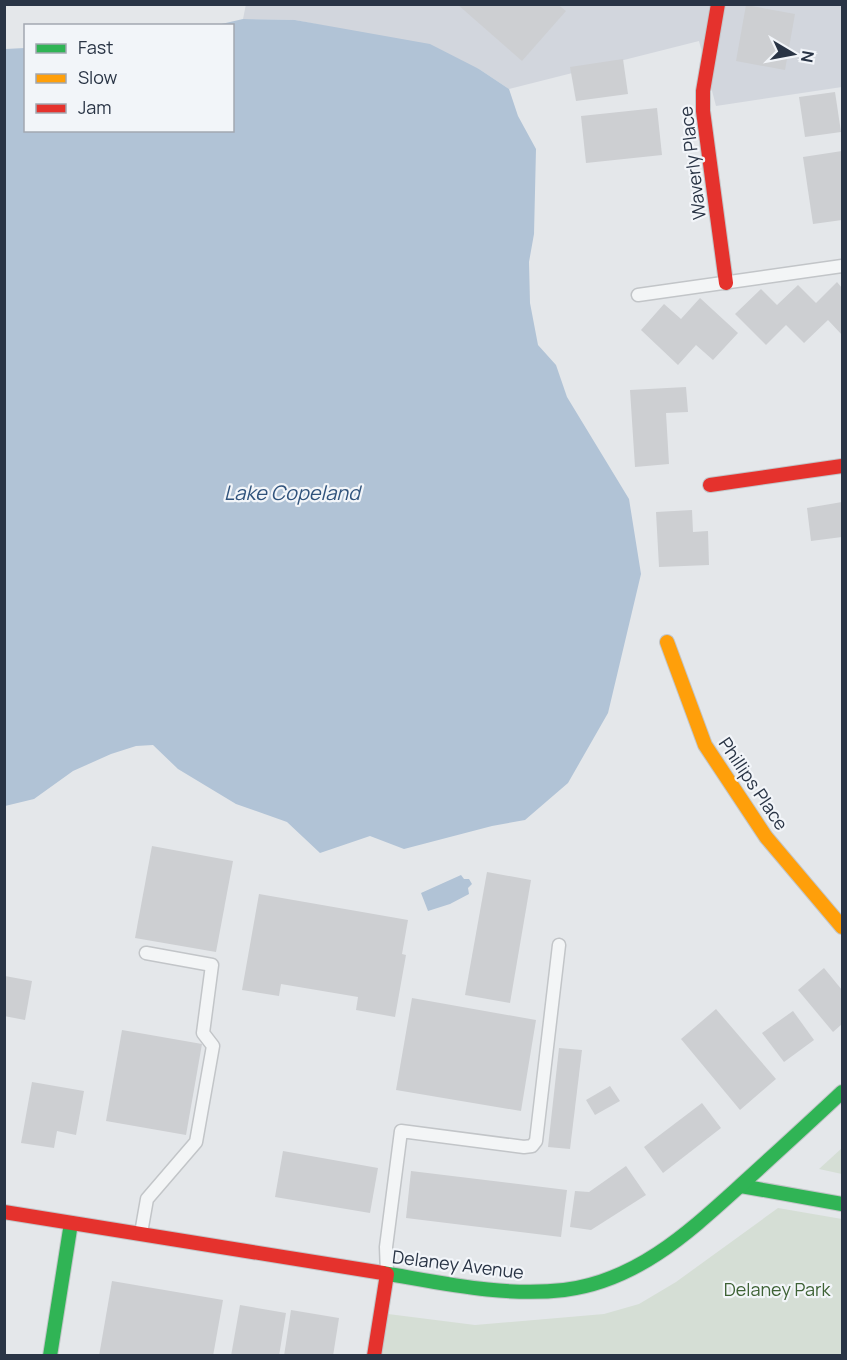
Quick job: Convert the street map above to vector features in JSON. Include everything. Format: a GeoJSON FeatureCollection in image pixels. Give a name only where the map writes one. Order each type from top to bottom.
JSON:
{"type":"FeatureCollection","features":[{"type":"Feature","properties":{"kind":"street","name":"Waverly Place"},"geometry":{"type":"LineString","coordinates":[[717,4],[703,91],[703,111],[726,282]]}},
{"type":"Feature","properties":{"kind":"street"},"geometry":{"type":"LineString","coordinates":[[710,485],[843,466]]}},
{"type":"Feature","properties":{"kind":"street","name":"Phillips Place"},"geometry":{"type":"LineString","coordinates":[[667,642],[705,745],[766,837],[843,927]]}},
{"type":"Feature","properties":{"kind":"street","name":"Delaney Avenue"},"geometry":{"type":"LineString","coordinates":[[4,1212],[482,1289],[519,1292],[559,1291],[597,1283],[631,1270],[670,1247],[741,1186],[843,1092]]}},
{"type":"Feature","properties":{"kind":"street"},"geometry":{"type":"LineString","coordinates":[[741,1186],[843,1204]]}},
{"type":"Feature","properties":{"kind":"street"},"geometry":{"type":"LineString","coordinates":[[50,1356],[71,1223]]}},
{"type":"Feature","properties":{"kind":"street"},"geometry":{"type":"LineString","coordinates":[[374,1356],[387,1274]]}},
{"type":"Feature","properties":{"kind":"lane"},"geometry":{"type":"LineString","coordinates":[[638,295],[843,266]]}},
{"type":"Feature","properties":{"kind":"lane"},"geometry":{"type":"LineString","coordinates":[[387,1274],[386,1247],[401,1131],[524,1147],[532,1146],[536,1141],[559,945]]}},
{"type":"Feature","properties":{"kind":"lane"},"geometry":{"type":"LineString","coordinates":[[141,1234],[147,1199],[196,1142],[213,1046],[203,1033],[212,965],[146,953]]}},
{"type":"Feature","properties":{"kind":"shaded area"},"geometry":{"type":"Polygon","coordinates":[[[246,4],[842,5],[842,87],[716,106],[699,41],[509,89],[479,69],[361,33],[295,20],[243,19],[246,4]]]}},
{"type":"Feature","properties":{"kind":"green space"},"geometry":{"type":"Polygon","coordinates":[[[842,1148],[842,1174],[819,1169],[842,1148]]]}},
{"type":"Feature","properties":{"kind":"green space","name":"Delaney Park"},"geometry":{"type":"Polygon","coordinates":[[[778,1208],[842,1219],[842,1355],[381,1356],[388,1314],[475,1325],[604,1314],[639,1304],[676,1282],[778,1208]]]}},
{"type":"Feature","properties":{"kind":"water","name":"Lake Copeland"},"geometry":{"type":"Polygon","coordinates":[[[243,19],[295,20],[430,44],[479,69],[509,89],[518,116],[536,149],[534,234],[529,262],[530,303],[538,345],[556,365],[567,397],[629,499],[641,574],[608,713],[568,783],[525,820],[492,826],[404,849],[370,836],[320,853],[287,822],[236,804],[178,769],[153,745],[136,746],[111,754],[73,771],[34,799],[5,806],[5,49],[24,48],[24,132],[234,132],[234,24],[221,24],[243,19]]]}},
{"type":"Feature","properties":{"kind":"water"},"geometry":{"type":"Polygon","coordinates":[[[461,875],[464,879],[469,879],[472,884],[468,888],[469,894],[450,904],[428,911],[421,893],[461,875]]]}},
{"type":"Feature","properties":{"kind":"building"},"geometry":{"type":"Polygon","coordinates":[[[457,4],[557,4],[566,11],[522,61],[457,4]]]}},
{"type":"Feature","properties":{"kind":"building"},"geometry":{"type":"Polygon","coordinates":[[[746,5],[795,14],[785,70],[736,61],[746,5]]]}},
{"type":"Feature","properties":{"kind":"building"},"geometry":{"type":"Polygon","coordinates":[[[623,59],[628,94],[576,101],[570,67],[623,59]]]}},
{"type":"Feature","properties":{"kind":"building"},"geometry":{"type":"Polygon","coordinates":[[[835,92],[841,132],[805,137],[799,97],[835,92]]]}},
{"type":"Feature","properties":{"kind":"building"},"geometry":{"type":"Polygon","coordinates":[[[657,108],[662,155],[586,163],[581,116],[657,108]]]}},
{"type":"Feature","properties":{"kind":"building"},"geometry":{"type":"Polygon","coordinates":[[[842,151],[842,220],[813,224],[803,157],[842,151]]]}},
{"type":"Feature","properties":{"kind":"building"},"geometry":{"type":"Polygon","coordinates":[[[837,282],[842,288],[842,335],[828,320],[804,343],[786,325],[766,345],[735,314],[761,289],[777,305],[798,285],[816,303],[837,282]]]}},
{"type":"Feature","properties":{"kind":"building"},"geometry":{"type":"Polygon","coordinates":[[[700,298],[738,333],[713,360],[696,345],[678,365],[641,330],[664,304],[681,319],[700,298]]]}},
{"type":"Feature","properties":{"kind":"building"},"geometry":{"type":"Polygon","coordinates":[[[686,387],[688,412],[666,413],[669,464],[635,467],[630,390],[686,387]]]}},
{"type":"Feature","properties":{"kind":"building"},"geometry":{"type":"Polygon","coordinates":[[[842,502],[842,537],[811,541],[807,508],[842,502]]]}},
{"type":"Feature","properties":{"kind":"building"},"geometry":{"type":"Polygon","coordinates":[[[692,510],[693,532],[708,531],[709,565],[659,567],[656,512],[692,510]]]}},
{"type":"Feature","properties":{"kind":"building"},"geometry":{"type":"Polygon","coordinates":[[[152,846],[233,861],[216,952],[135,938],[152,846]]]}},
{"type":"Feature","properties":{"kind":"building"},"geometry":{"type":"Polygon","coordinates":[[[487,872],[531,880],[510,1003],[465,995],[487,872]]]}},
{"type":"Feature","properties":{"kind":"building"},"geometry":{"type":"Polygon","coordinates":[[[259,894],[408,920],[402,954],[406,955],[395,1017],[356,1010],[358,997],[281,984],[279,996],[242,990],[259,894]]]}},
{"type":"Feature","properties":{"kind":"building"},"geometry":{"type":"Polygon","coordinates":[[[824,968],[842,990],[842,1024],[833,1032],[798,990],[824,968]]]}},
{"type":"Feature","properties":{"kind":"building"},"geometry":{"type":"Polygon","coordinates":[[[5,976],[32,981],[25,1020],[4,1016],[5,976]]]}},
{"type":"Feature","properties":{"kind":"building"},"geometry":{"type":"Polygon","coordinates":[[[412,998],[536,1020],[521,1111],[396,1090],[412,998]]]}},
{"type":"Feature","properties":{"kind":"building"},"geometry":{"type":"Polygon","coordinates":[[[716,1009],[776,1079],[740,1110],[681,1039],[716,1009]]]}},
{"type":"Feature","properties":{"kind":"building"},"geometry":{"type":"Polygon","coordinates":[[[793,1011],[814,1040],[784,1062],[762,1033],[793,1011]]]}},
{"type":"Feature","properties":{"kind":"building"},"geometry":{"type":"Polygon","coordinates":[[[122,1030],[202,1044],[186,1135],[106,1121],[122,1030]]]}},
{"type":"Feature","properties":{"kind":"building"},"geometry":{"type":"Polygon","coordinates":[[[559,1048],[582,1050],[570,1149],[548,1147],[559,1048]]]}},
{"type":"Feature","properties":{"kind":"building"},"geometry":{"type":"Polygon","coordinates":[[[32,1082],[84,1091],[76,1135],[57,1131],[54,1148],[21,1143],[32,1082]]]}},
{"type":"Feature","properties":{"kind":"building"},"geometry":{"type":"Polygon","coordinates":[[[610,1086],[620,1101],[595,1115],[586,1100],[610,1086]]]}},
{"type":"Feature","properties":{"kind":"building"},"geometry":{"type":"Polygon","coordinates":[[[702,1103],[721,1128],[663,1173],[644,1147],[702,1103]]]}},
{"type":"Feature","properties":{"kind":"building"},"geometry":{"type":"Polygon","coordinates":[[[283,1151],[378,1168],[370,1213],[275,1197],[283,1151]]]}},
{"type":"Feature","properties":{"kind":"building"},"geometry":{"type":"Polygon","coordinates":[[[626,1166],[646,1195],[591,1230],[570,1227],[575,1191],[589,1192],[626,1166]]]}},
{"type":"Feature","properties":{"kind":"building"},"geometry":{"type":"Polygon","coordinates":[[[411,1171],[567,1190],[561,1237],[406,1218],[411,1171]]]}},
{"type":"Feature","properties":{"kind":"building"},"geometry":{"type":"Polygon","coordinates":[[[112,1281],[223,1300],[213,1356],[99,1356],[112,1281]]]}},
{"type":"Feature","properties":{"kind":"building"},"geometry":{"type":"Polygon","coordinates":[[[240,1305],[286,1313],[279,1356],[231,1356],[240,1305]]]}},
{"type":"Feature","properties":{"kind":"building"},"geometry":{"type":"Polygon","coordinates":[[[291,1310],[339,1318],[333,1356],[284,1356],[291,1310]]]}},
{"type":"Feature","properties":{"kind":"traffic: fast"},"geometry":{"type":"LineString","coordinates":[[383,1273],[451,1285],[519,1292],[564,1290],[590,1285],[615,1276],[660,1252],[702,1220],[842,1092]]}},
{"type":"Feature","properties":{"kind":"traffic: fast"},"geometry":{"type":"LineString","coordinates":[[741,1186],[842,1204]]}},
{"type":"Feature","properties":{"kind":"traffic: fast"},"geometry":{"type":"LineString","coordinates":[[50,1356],[71,1223]]}},
{"type":"Feature","properties":{"kind":"traffic: slow"},"geometry":{"type":"LineString","coordinates":[[667,642],[705,745],[766,837],[842,927]]}},
{"type":"Feature","properties":{"kind":"traffic: jam"},"geometry":{"type":"LineString","coordinates":[[718,4],[703,91],[703,111],[726,283]]}},
{"type":"Feature","properties":{"kind":"traffic: jam"},"geometry":{"type":"LineString","coordinates":[[710,485],[842,466]]}},
{"type":"Feature","properties":{"kind":"traffic: jam"},"geometry":{"type":"LineString","coordinates":[[4,1212],[383,1273]]}},
{"type":"Feature","properties":{"kind":"traffic: jam"},"geometry":{"type":"LineString","coordinates":[[374,1356],[387,1274]]}}]}
